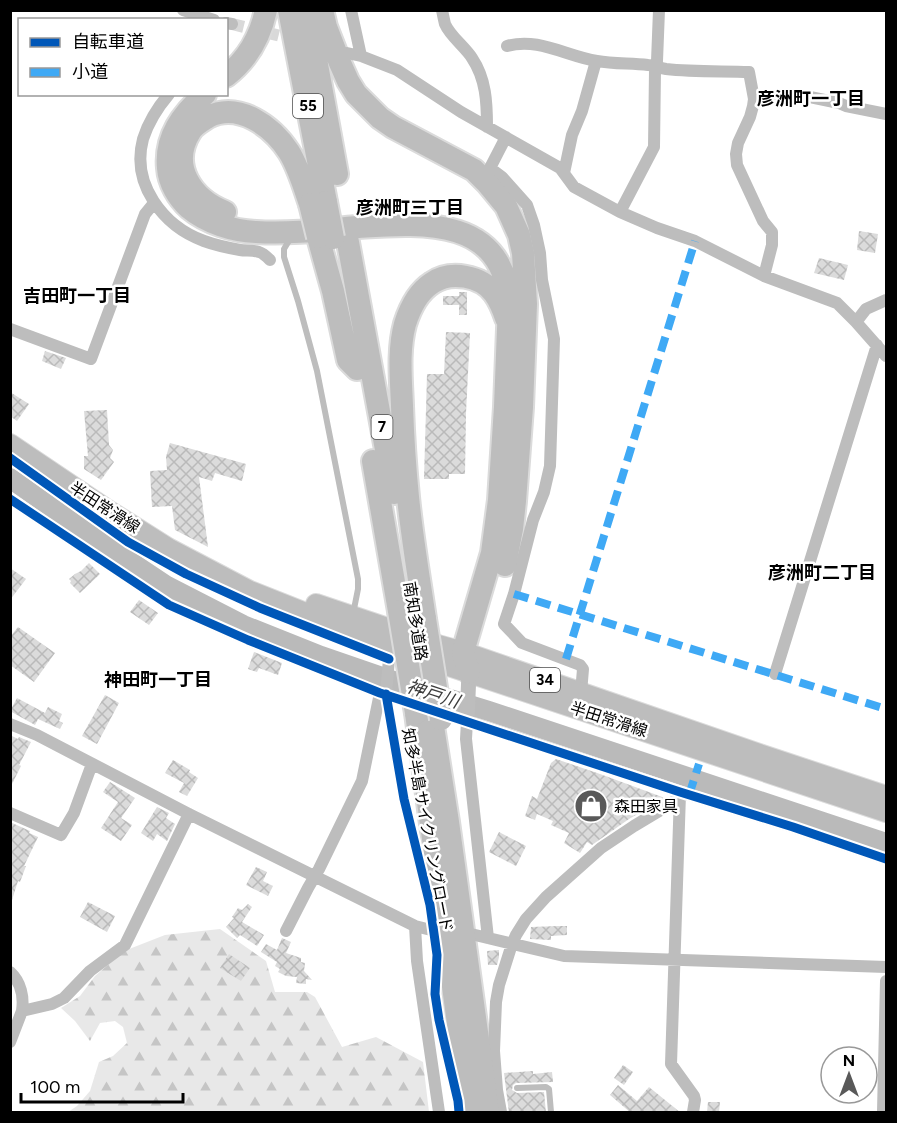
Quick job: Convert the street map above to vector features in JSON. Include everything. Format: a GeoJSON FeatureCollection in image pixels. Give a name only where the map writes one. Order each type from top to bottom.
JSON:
{"type":"FeatureCollection","features":[{"type":"Feature","properties":{"kind":"highway"},"geometry":{"type":"LineString","coordinates":[[228,75],[237,68],[248,54],[263,27],[266,10]]}},
{"type":"Feature","properties":{"kind":"highway","name":"55"},"geometry":{"type":"LineString","coordinates":[[289,10],[326,203]]}},
{"type":"Feature","properties":{"kind":"highway","name":"55"},"geometry":{"type":"LineString","coordinates":[[307,10],[326,203]]}},
{"type":"Feature","properties":{"kind":"highway"},"geometry":{"type":"LineString","coordinates":[[322,10],[326,27],[348,81],[356,94],[380,118],[393,127],[474,170],[502,200],[519,235],[523,253],[526,304],[522,407],[512,529],[501,578],[469,666]]}},
{"type":"Feature","properties":{"kind":"highway"},"geometry":{"type":"LineString","coordinates":[[203,96],[177,124],[168,148],[168,174],[178,196],[197,214],[225,226],[256,232],[324,236],[398,225],[430,226],[459,231],[483,246],[502,269],[508,286],[508,325],[500,500],[485,577],[469,628],[469,666]]}},
{"type":"Feature","properties":{"kind":"highway"},"geometry":{"type":"LineString","coordinates":[[324,236],[326,203],[282,142],[269,128],[237,113],[223,112],[201,122],[191,130],[182,153],[182,165],[193,190],[215,208],[230,213],[279,219],[407,211],[457,215],[489,230],[501,243],[524,285]]}},
{"type":"Feature","properties":{"kind":"highway","name":"南知多道路"},"geometry":{"type":"LineString","coordinates":[[326,203],[324,236],[413,615]]}},
{"type":"Feature","properties":{"kind":"highway","name":"南知多道路"},"geometry":{"type":"LineString","coordinates":[[324,236],[403,541],[488,1113]]}},
{"type":"Feature","properties":{"kind":"highway"},"geometry":{"type":"LineString","coordinates":[[413,615],[401,374],[405,325],[412,306],[421,292],[433,282],[448,276],[464,276],[493,291],[502,306],[508,325]]}},
{"type":"Feature","properties":{"kind":"highway","name":"南知多道路"},"geometry":{"type":"LineString","coordinates":[[431,722],[470,1113]]}},
{"type":"Feature","properties":{"kind":"main road","name":"半田常滑線"},"geometry":{"type":"LineString","coordinates":[[10,444],[168,548],[250,591],[389,653],[469,666],[581,693],[886,796]]}},
{"type":"Feature","properties":{"kind":"main road","name":"半田常滑線"},"geometry":{"type":"LineString","coordinates":[[202,565],[438,645],[469,666],[886,812]]}},
{"type":"Feature","properties":{"kind":"street"},"geometry":{"type":"LineString","coordinates":[[183,10],[209,18]]}},
{"type":"Feature","properties":{"kind":"street"},"geometry":{"type":"LineString","coordinates":[[351,10],[361,56]]}},
{"type":"Feature","properties":{"kind":"street"},"geometry":{"type":"LineString","coordinates":[[442,10],[446,26],[473,59],[479,72],[488,104],[488,126]]}},
{"type":"Feature","properties":{"kind":"street"},"geometry":{"type":"LineString","coordinates":[[620,212],[654,147],[659,10]]}},
{"type":"Feature","properties":{"kind":"street"},"geometry":{"type":"LineString","coordinates":[[507,46],[525,43],[540,45],[596,61],[650,65],[664,69],[749,72],[754,99],[736,154],[737,165],[758,212],[772,232],[772,245],[764,276]]}},
{"type":"Feature","properties":{"kind":"street"},"geometry":{"type":"LineString","coordinates":[[347,53],[397,70],[461,112],[560,168],[574,187],[620,212],[696,241],[764,276],[837,303],[886,356]]}},
{"type":"Feature","properties":{"kind":"street"},"geometry":{"type":"LineString","coordinates":[[564,173],[572,135],[582,111],[596,61]]}},
{"type":"Feature","properties":{"kind":"street"},"geometry":{"type":"LineString","coordinates":[[167,96],[154,115],[143,139],[141,160],[144,179],[154,203],[178,228],[204,241],[260,252],[270,260]]}},
{"type":"Feature","properties":{"kind":"street"},"geometry":{"type":"LineString","coordinates":[[754,99],[805,96],[886,114]]}},
{"type":"Feature","properties":{"kind":"street"},"geometry":{"type":"LineString","coordinates":[[506,137],[490,168],[502,177],[527,205],[540,253],[542,280],[554,339],[549,472],[504,624],[522,644],[580,665],[583,669],[581,693]]}},
{"type":"Feature","properties":{"kind":"street"},"geometry":{"type":"LineString","coordinates":[[10,329],[91,359],[145,214],[154,203]]}},
{"type":"Feature","properties":{"kind":"street"},"geometry":{"type":"LineString","coordinates":[[856,322],[866,309],[884,303]]}},
{"type":"Feature","properties":{"kind":"street"},"geometry":{"type":"LineString","coordinates":[[775,674],[877,345]]}},
{"type":"Feature","properties":{"kind":"street"},"geometry":{"type":"LineString","coordinates":[[10,499],[169,605],[248,640],[467,721],[886,859]]}},
{"type":"Feature","properties":{"kind":"street"},"geometry":{"type":"LineString","coordinates":[[286,931],[362,781],[384,692],[389,653]]}},
{"type":"Feature","properties":{"kind":"street"},"geometry":{"type":"LineString","coordinates":[[469,666],[466,739],[488,938]]}},
{"type":"Feature","properties":{"kind":"street"},"geometry":{"type":"LineString","coordinates":[[10,724],[37,735],[189,814],[415,926],[431,930]]}},
{"type":"Feature","properties":{"kind":"street"},"geometry":{"type":"LineString","coordinates":[[10,813],[62,835],[74,813],[92,764]]}},
{"type":"Feature","properties":{"kind":"street"},"geometry":{"type":"LineString","coordinates":[[501,1113],[494,1051],[496,1002],[512,944],[526,919],[546,897],[601,848],[674,802],[681,792]]}},
{"type":"Feature","properties":{"kind":"street"},"geometry":{"type":"LineString","coordinates":[[681,792],[671,1064],[694,1096],[693,1113]]}},
{"type":"Feature","properties":{"kind":"street"},"geometry":{"type":"LineString","coordinates":[[22,1011],[52,1004],[64,998],[90,971],[124,945],[189,814]]}},
{"type":"Feature","properties":{"kind":"street"},"geometry":{"type":"LineString","coordinates":[[415,926],[417,961],[439,1113]]}},
{"type":"Feature","properties":{"kind":"street"},"geometry":{"type":"LineString","coordinates":[[471,934],[564,956],[886,967]]}},
{"type":"Feature","properties":{"kind":"street"},"geometry":{"type":"LineString","coordinates":[[10,972],[15,977],[24,999],[22,1011],[10,1042]]}},
{"type":"Feature","properties":{"kind":"street"},"geometry":{"type":"LineString","coordinates":[[883,1113],[886,981]]}},
{"type":"Feature","properties":{"kind":"lane"},"geometry":{"type":"LineString","coordinates":[[324,236],[289,240],[284,249],[284,257],[317,371],[358,579],[352,616]]}},
{"type":"Feature","properties":{"kind":"lane"},"geometry":{"type":"LineString","coordinates":[[517,1088],[546,1087],[549,1089],[551,1113]]}},
{"type":"Feature","properties":{"kind":"green space"},"geometry":{"type":"Polygon","coordinates":[[[220,929],[266,961],[275,992],[307,992],[315,997],[342,1047],[376,1037],[423,1062],[429,1112],[68,1112],[77,1106],[90,1091],[99,1062],[113,1056],[127,1043],[123,1027],[115,1021],[100,1023],[90,1041],[75,1021],[61,1008],[80,996],[95,976],[124,951],[165,935],[220,929]]]}},
{"type":"Feature","properties":{"kind":"building"},"geometry":{"type":"Polygon","coordinates":[[[859,231],[878,234],[875,253],[857,250],[859,231]]]}},
{"type":"Feature","properties":{"kind":"building"},"geometry":{"type":"Polygon","coordinates":[[[819,258],[848,265],[844,280],[814,273],[819,258]]]}},
{"type":"Feature","properties":{"kind":"building"},"geometry":{"type":"Polygon","coordinates":[[[459,292],[467,292],[467,315],[459,315],[459,305],[443,305],[443,296],[459,296],[459,292]]]}},
{"type":"Feature","properties":{"kind":"building"},"geometry":{"type":"Polygon","coordinates":[[[446,332],[470,333],[465,474],[449,474],[449,479],[424,479],[427,374],[444,374],[446,332]]]}},
{"type":"Feature","properties":{"kind":"building"},"geometry":{"type":"Polygon","coordinates":[[[45,351],[66,358],[61,369],[42,361],[45,351]]]}},
{"type":"Feature","properties":{"kind":"building"},"geometry":{"type":"Polygon","coordinates":[[[10,392],[29,404],[17,421],[10,416],[10,392]]]}},
{"type":"Feature","properties":{"kind":"building"},"geometry":{"type":"Polygon","coordinates":[[[107,410],[109,445],[113,450],[110,458],[114,462],[101,480],[84,469],[84,456],[88,456],[84,411],[107,410]]]}},
{"type":"Feature","properties":{"kind":"building"},"geometry":{"type":"Polygon","coordinates":[[[170,443],[246,464],[242,481],[215,473],[212,481],[199,477],[208,547],[175,530],[172,506],[152,507],[150,471],[167,470],[166,457],[170,443]]]}},
{"type":"Feature","properties":{"kind":"building"},"geometry":{"type":"Polygon","coordinates":[[[89,563],[100,574],[80,593],[69,579],[89,563]]]}},
{"type":"Feature","properties":{"kind":"building"},"geometry":{"type":"Polygon","coordinates":[[[10,568],[26,579],[10,600],[10,568]]]}},
{"type":"Feature","properties":{"kind":"building"},"geometry":{"type":"Polygon","coordinates":[[[139,600],[158,613],[149,625],[130,612],[139,600]]]}},
{"type":"Feature","properties":{"kind":"building"},"geometry":{"type":"Polygon","coordinates":[[[18,627],[55,653],[34,682],[10,665],[10,637],[18,627]]]}},
{"type":"Feature","properties":{"kind":"building"},"geometry":{"type":"Polygon","coordinates":[[[254,652],[282,663],[278,675],[259,668],[257,672],[248,669],[254,652]]]}},
{"type":"Feature","properties":{"kind":"building"},"geometry":{"type":"Polygon","coordinates":[[[105,695],[119,703],[97,744],[82,736],[105,695]]]}},
{"type":"Feature","properties":{"kind":"building"},"geometry":{"type":"Polygon","coordinates":[[[17,698],[45,713],[48,707],[62,714],[59,721],[63,723],[60,729],[38,719],[35,725],[10,711],[17,698]]]}},
{"type":"Feature","properties":{"kind":"building"},"geometry":{"type":"Polygon","coordinates":[[[10,735],[31,742],[10,788],[10,735]]]}},
{"type":"Feature","properties":{"kind":"building","name":"森田家具"},"geometry":{"type":"Polygon","coordinates":[[[556,759],[665,798],[629,819],[592,845],[587,842],[580,853],[564,843],[569,833],[551,825],[553,821],[537,814],[535,820],[525,816],[532,796],[537,799],[551,763],[556,759]]]}},
{"type":"Feature","properties":{"kind":"building"},"geometry":{"type":"Polygon","coordinates":[[[173,760],[190,770],[189,772],[198,778],[187,796],[179,792],[184,783],[165,773],[173,760]]]}},
{"type":"Feature","properties":{"kind":"building"},"geometry":{"type":"Polygon","coordinates":[[[110,782],[135,798],[121,818],[132,825],[121,841],[101,828],[118,802],[103,792],[110,782]]]}},
{"type":"Feature","properties":{"kind":"building"},"geometry":{"type":"Polygon","coordinates":[[[157,807],[169,813],[166,818],[175,824],[167,841],[157,834],[153,841],[141,833],[157,807]]]}},
{"type":"Feature","properties":{"kind":"building"},"geometry":{"type":"Polygon","coordinates":[[[10,822],[38,837],[24,866],[26,866],[12,900],[10,899],[10,822]]]}},
{"type":"Feature","properties":{"kind":"building"},"geometry":{"type":"Polygon","coordinates":[[[499,832],[526,846],[516,866],[489,852],[499,832]]]}},
{"type":"Feature","properties":{"kind":"building"},"geometry":{"type":"Polygon","coordinates":[[[256,867],[267,872],[263,881],[273,886],[268,896],[246,885],[256,867]]]}},
{"type":"Feature","properties":{"kind":"building"},"geometry":{"type":"Polygon","coordinates":[[[88,902],[115,916],[107,932],[80,917],[88,902]]]}},
{"type":"Feature","properties":{"kind":"building"},"geometry":{"type":"Polygon","coordinates":[[[248,904],[252,907],[242,922],[264,935],[257,946],[240,935],[237,938],[226,927],[234,918],[232,917],[238,908],[242,910],[248,904]]]}},
{"type":"Feature","properties":{"kind":"building"},"geometry":{"type":"Polygon","coordinates":[[[567,926],[567,935],[551,936],[551,940],[530,939],[531,927],[567,926]]]}},
{"type":"Feature","properties":{"kind":"building"},"geometry":{"type":"Polygon","coordinates":[[[282,938],[291,942],[286,953],[301,958],[301,962],[305,963],[304,971],[312,980],[306,979],[306,984],[296,983],[297,977],[286,976],[278,972],[280,969],[275,966],[277,962],[261,952],[266,944],[277,950],[282,938]]]}},
{"type":"Feature","properties":{"kind":"building"},"geometry":{"type":"Polygon","coordinates":[[[499,950],[497,965],[488,965],[487,951],[499,950]]]}},
{"type":"Feature","properties":{"kind":"building"},"geometry":{"type":"Polygon","coordinates":[[[229,954],[250,968],[241,981],[220,968],[229,954]]]}},
{"type":"Feature","properties":{"kind":"building"},"geometry":{"type":"Polygon","coordinates":[[[623,1065],[633,1072],[624,1085],[614,1078],[623,1065]]]}},
{"type":"Feature","properties":{"kind":"building"},"geometry":{"type":"Polygon","coordinates":[[[533,1071],[533,1074],[552,1072],[553,1082],[516,1083],[512,1090],[517,1093],[544,1092],[546,1113],[509,1113],[504,1073],[533,1071]]]}},
{"type":"Feature","properties":{"kind":"building"},"geometry":{"type":"Polygon","coordinates":[[[618,1085],[637,1101],[649,1087],[681,1113],[631,1113],[610,1095],[618,1085]]]}},
{"type":"Feature","properties":{"kind":"building"},"geometry":{"type":"Polygon","coordinates":[[[708,1102],[720,1102],[719,1112],[707,1112],[708,1102]]]}},
{"type":"Feature","properties":{"kind":"waterway","name":"神戸川"},"geometry":{"type":"LineString","coordinates":[[10,478],[167,586],[243,625],[321,656],[408,686],[886,843]]}},
{"type":"Feature","properties":{"kind":"tunnel"},"geometry":{"type":"LineString","coordinates":[[232,24],[297,40]]}},
{"type":"Feature","properties":{"kind":"marked path"},"geometry":{"type":"LineString","coordinates":[[566,659],[695,241]]}},
{"type":"Feature","properties":{"kind":"marked path"},"geometry":{"type":"LineString","coordinates":[[514,594],[886,709]]}},
{"type":"Feature","properties":{"kind":"marked path"},"geometry":{"type":"LineString","coordinates":[[689,795],[699,764]]}},
{"type":"Feature","properties":{"kind":"cycle path"},"geometry":{"type":"LineString","coordinates":[[10,458],[128,542],[186,574],[260,608],[389,659]]}},
{"type":"Feature","properties":{"kind":"cycle path"},"geometry":{"type":"LineString","coordinates":[[10,499],[169,605],[248,640],[380,693],[886,859]]}},
{"type":"Feature","properties":{"kind":"cycle path","name":"知多半島サイクリングロード"},"geometry":{"type":"LineString","coordinates":[[386,694],[404,799],[430,905],[437,955],[435,994],[459,1112]]}},
{"type":"Feature","properties":{"kind":"place","name":"森田家具"},"geometry":{"type":"Point","coordinates":[591,806]}},
{"type":"Feature","properties":{"kind":"district","name":"彦洲町一丁目"},"geometry":{"type":"Point","coordinates":[811,99]}},
{"type":"Feature","properties":{"kind":"district","name":"彦洲町三丁目"},"geometry":{"type":"Point","coordinates":[410,208]}},
{"type":"Feature","properties":{"kind":"district","name":"吉田町一丁目"},"geometry":{"type":"Point","coordinates":[77,296]}},
{"type":"Feature","properties":{"kind":"district","name":"彦洲町二丁目"},"geometry":{"type":"Point","coordinates":[822,573]}},
{"type":"Feature","properties":{"kind":"district","name":"神田町一丁目"},"geometry":{"type":"Point","coordinates":[158,680]}}]}
